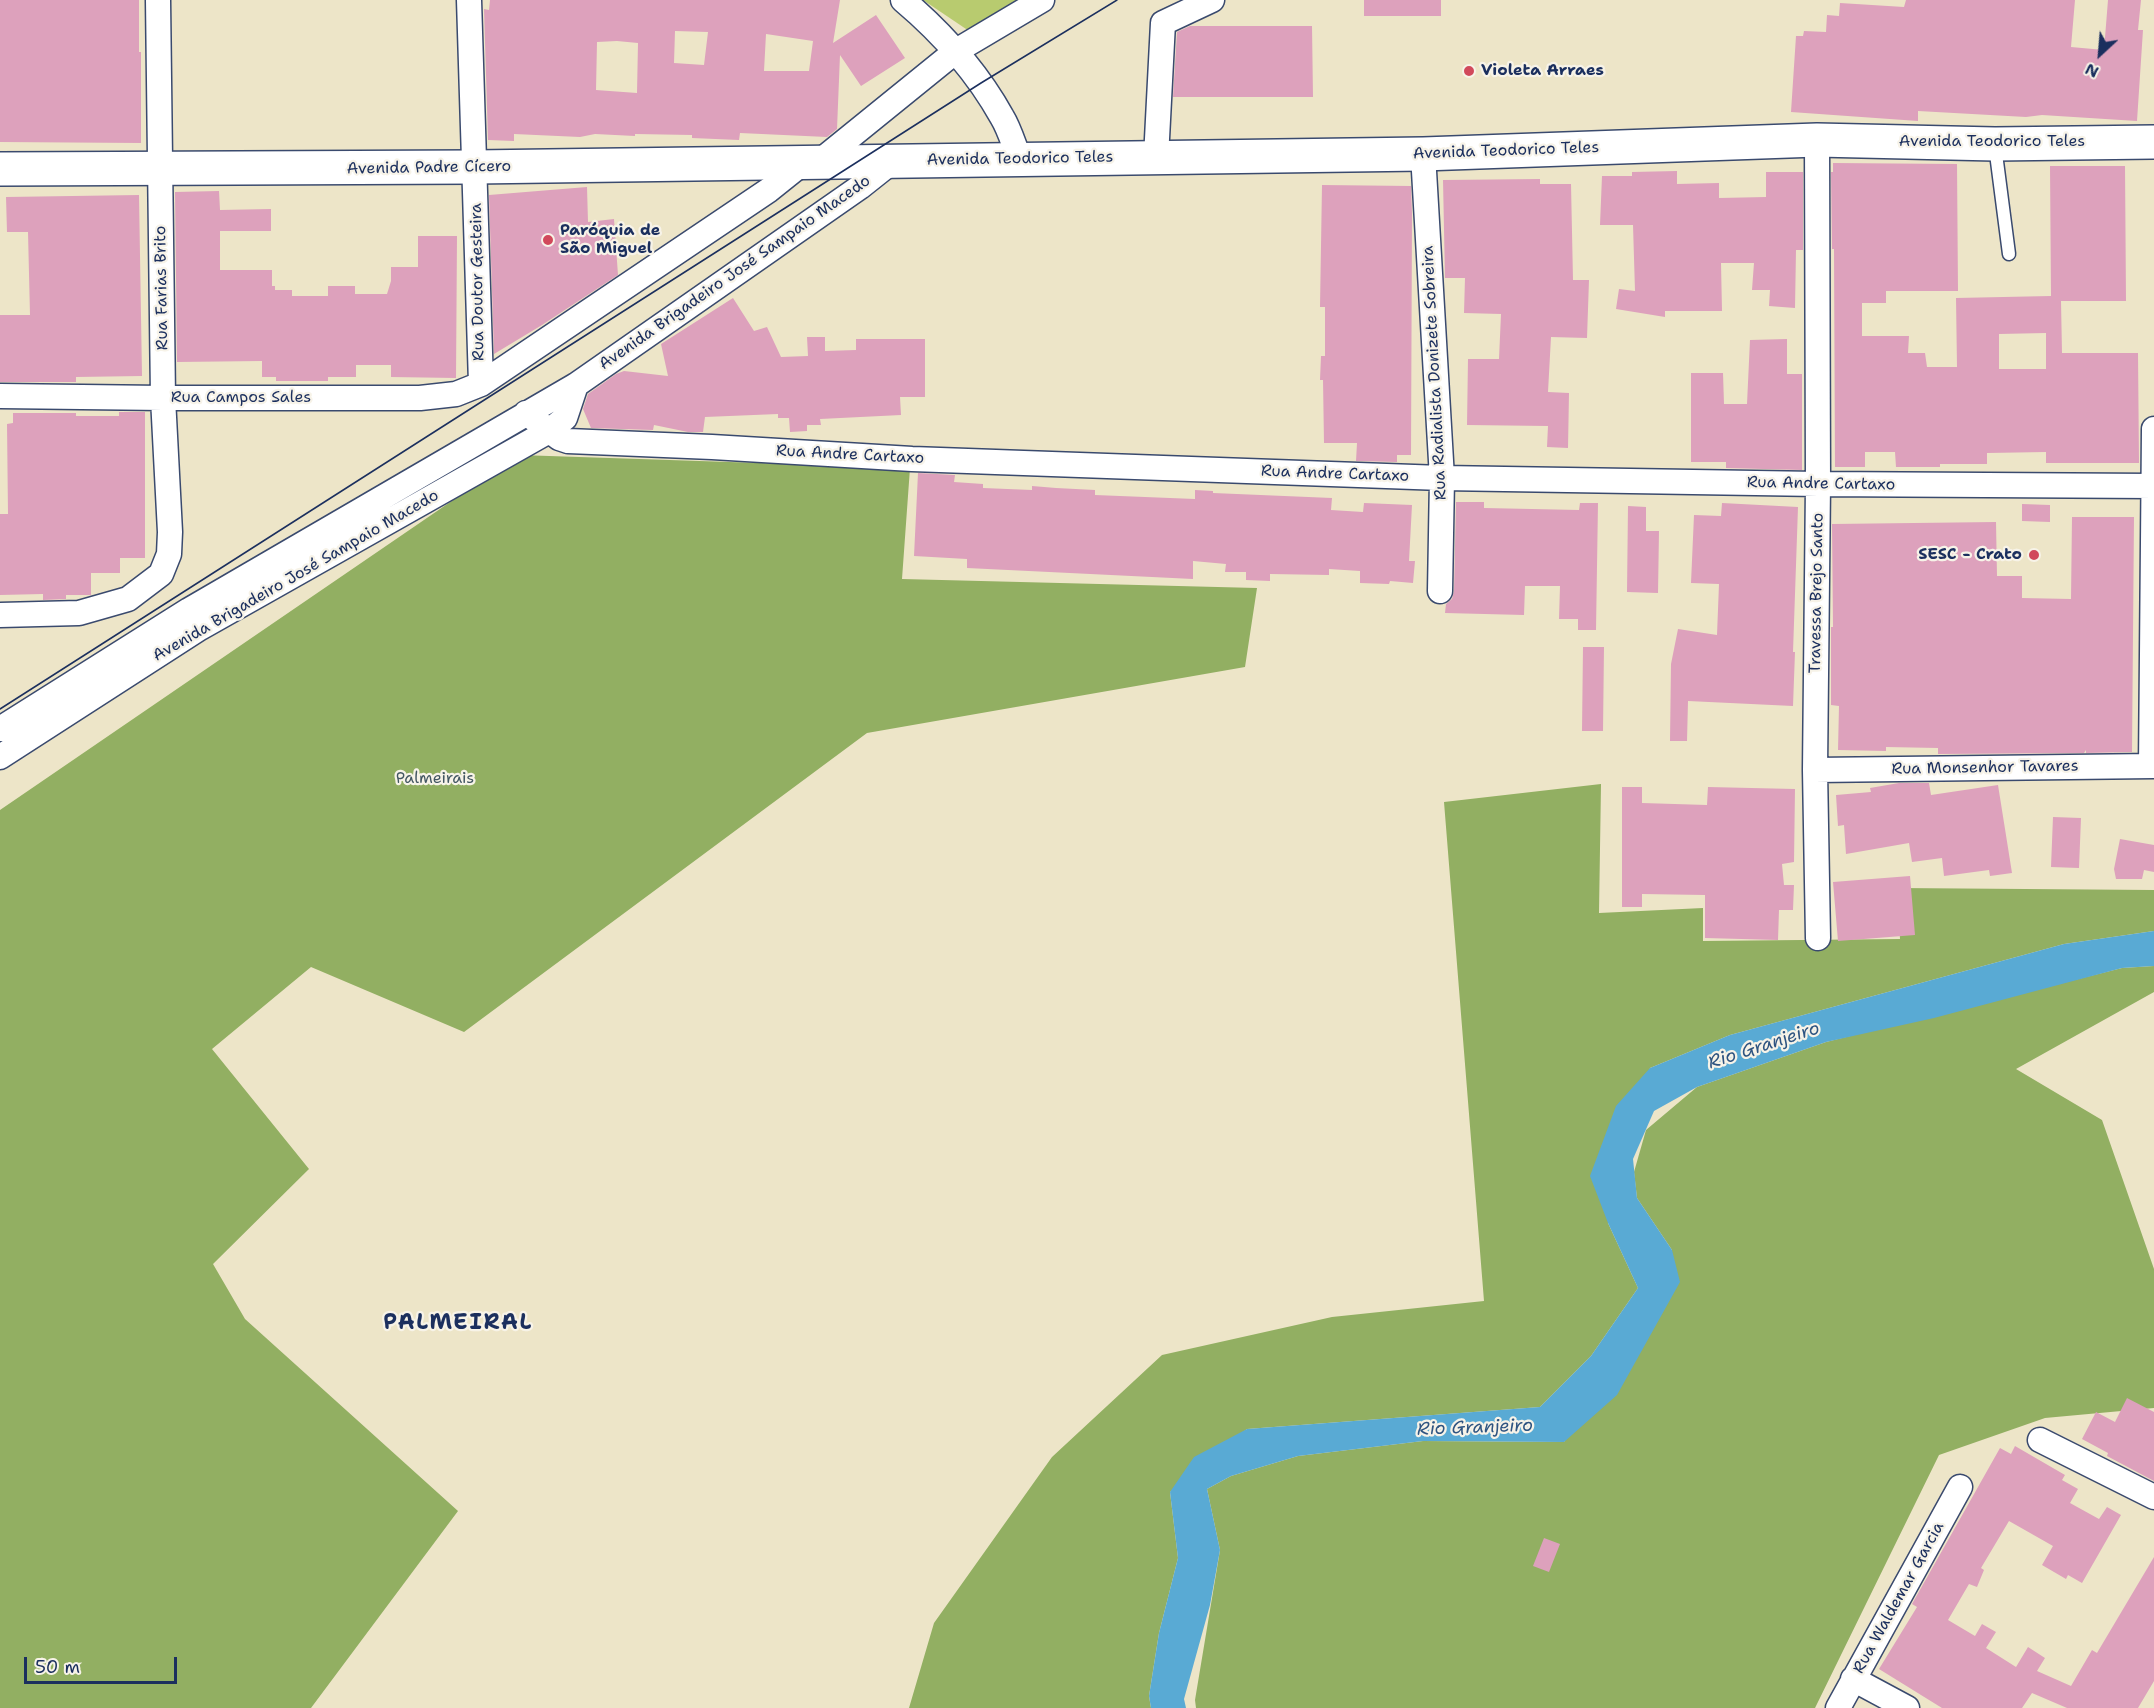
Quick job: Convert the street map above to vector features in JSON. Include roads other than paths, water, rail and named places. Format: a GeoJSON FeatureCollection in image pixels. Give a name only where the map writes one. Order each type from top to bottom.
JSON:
{"type":"FeatureCollection","features":[{"type":"Feature","properties":{"kind":"main road","name":"Avenida Teodorico Teles"},"geometry":{"type":"LineString","coordinates":[[858,161],[1423,154],[1818,140],[1995,144],[2154,142]]}},
{"type":"Feature","properties":{"kind":"main road","name":"Avenida Padre Cícero"},"geometry":{"type":"LineString","coordinates":[[0,169],[160,170],[858,161]]}},
{"type":"Feature","properties":{"kind":"street","name":"Rua Farias Brito"},"geometry":{"type":"LineString","coordinates":[[0,615],[79,613],[128,599],[161,574],[169,554],[164,398],[158,0]]}},
{"type":"Feature","properties":{"kind":"street","name":"Rua Doutor Gesteira"},"geometry":{"type":"LineString","coordinates":[[469,0],[480,384]]}},
{"type":"Feature","properties":{"kind":"street"},"geometry":{"type":"LineString","coordinates":[[903,0],[956,51],[981,83],[1003,119],[1020,160]]}},
{"type":"Feature","properties":{"kind":"street"},"geometry":{"type":"LineString","coordinates":[[480,384],[812,162],[956,51],[1042,0]]}},
{"type":"Feature","properties":{"kind":"street"},"geometry":{"type":"LineString","coordinates":[[1156,158],[1163,22],[1212,0]]}},
{"type":"Feature","properties":{"kind":"street","name":"Travessa Brejo Santo"},"geometry":{"type":"LineString","coordinates":[[1818,140],[1815,770],[1818,938]]}},
{"type":"Feature","properties":{"kind":"street","name":"Rua Radialista Donizete Sobreira"},"geometry":{"type":"LineString","coordinates":[[1423,154],[1442,478],[1440,591]]}},
{"type":"Feature","properties":{"kind":"street","name":"Avenida Brigadeiro José Sampaio Macedo"},"geometry":{"type":"LineString","coordinates":[[0,757],[17,727],[189,610],[576,385],[860,187],[894,160]]}},
{"type":"Feature","properties":{"kind":"street","name":"Rua Campos Sales"},"geometry":{"type":"LineString","coordinates":[[0,396],[433,397],[456,394],[480,384]]}},
{"type":"Feature","properties":{"kind":"street","name":"Avenida Brigadeiro José Sampaio Macedo"},"geometry":{"type":"LineString","coordinates":[[17,727],[200,628],[549,431],[565,418],[576,385]]}},
{"type":"Feature","properties":{"kind":"street","name":"Rua Andre Cartaxo"},"geometry":{"type":"LineString","coordinates":[[526,413],[559,438],[568,441],[912,459],[1442,478],[2154,486]]}},
{"type":"Feature","properties":{"kind":"street"},"geometry":{"type":"LineString","coordinates":[[2153,766],[2154,429]]}},
{"type":"Feature","properties":{"kind":"street","name":"Rua Monsenhor Tavares"},"geometry":{"type":"LineString","coordinates":[[1815,770],[2153,766]]}},
{"type":"Feature","properties":{"kind":"street"},"geometry":{"type":"LineString","coordinates":[[2040,1440],[2154,1497]]}},
{"type":"Feature","properties":{"kind":"street","name":"Rua Waldemar Garcia"},"geometry":{"type":"LineString","coordinates":[[1838,1708],[1960,1488]]}},
{"type":"Feature","properties":{"kind":"street"},"geometry":{"type":"LineString","coordinates":[[1853,1679],[1906,1708]]}},
{"type":"Feature","properties":{"kind":"lane"},"geometry":{"type":"LineString","coordinates":[[1995,144],[2009,254]]}},
{"type":"Feature","properties":{"kind":"water","name":"Rio Granjeiro"},"geometry":{"type":"Polygon","coordinates":[[[2154,931],[2154,966],[2122,968],[1934,1018],[1826,1042],[1697,1087],[1654,1111],[1633,1159],[1637,1198],[1672,1250],[1680,1282],[1617,1395],[1564,1442],[1423,1441],[1298,1456],[1231,1476],[1207,1489],[1220,1550],[1210,1605],[1184,1699],[1186,1708],[1151,1708],[1149,1696],[1159,1633],[1178,1558],[1170,1492],[1194,1457],[1247,1429],[1540,1407],[1591,1356],[1638,1288],[1608,1223],[1590,1176],[1616,1106],[1650,1068],[1730,1035],[2064,944],[2154,931]]]}},
{"type":"Feature","properties":{"kind":"tram line"},"geometry":{"type":"LineString","coordinates":[[0,709],[981,83],[1117,0]]}},
{"type":"Feature","properties":{"kind":"place","name":"Violeta Arraes"},"geometry":{"type":"Point","coordinates":[1469,71]}},
{"type":"Feature","properties":{"kind":"place","name":"Paróquia de São Miguel"},"geometry":{"type":"Point","coordinates":[548,240]}},
{"type":"Feature","properties":{"kind":"place","name":"SESC - Crato"},"geometry":{"type":"Point","coordinates":[2034,555]}},
{"type":"Feature","properties":{"kind":"district","name":"PALMEIRAL"},"geometry":{"type":"Point","coordinates":[458,1323]}},
{"type":"Feature","properties":{"kind":"park label","name":"Palmeirais"},"geometry":{"type":"Point","coordinates":[435,779]}}]}
